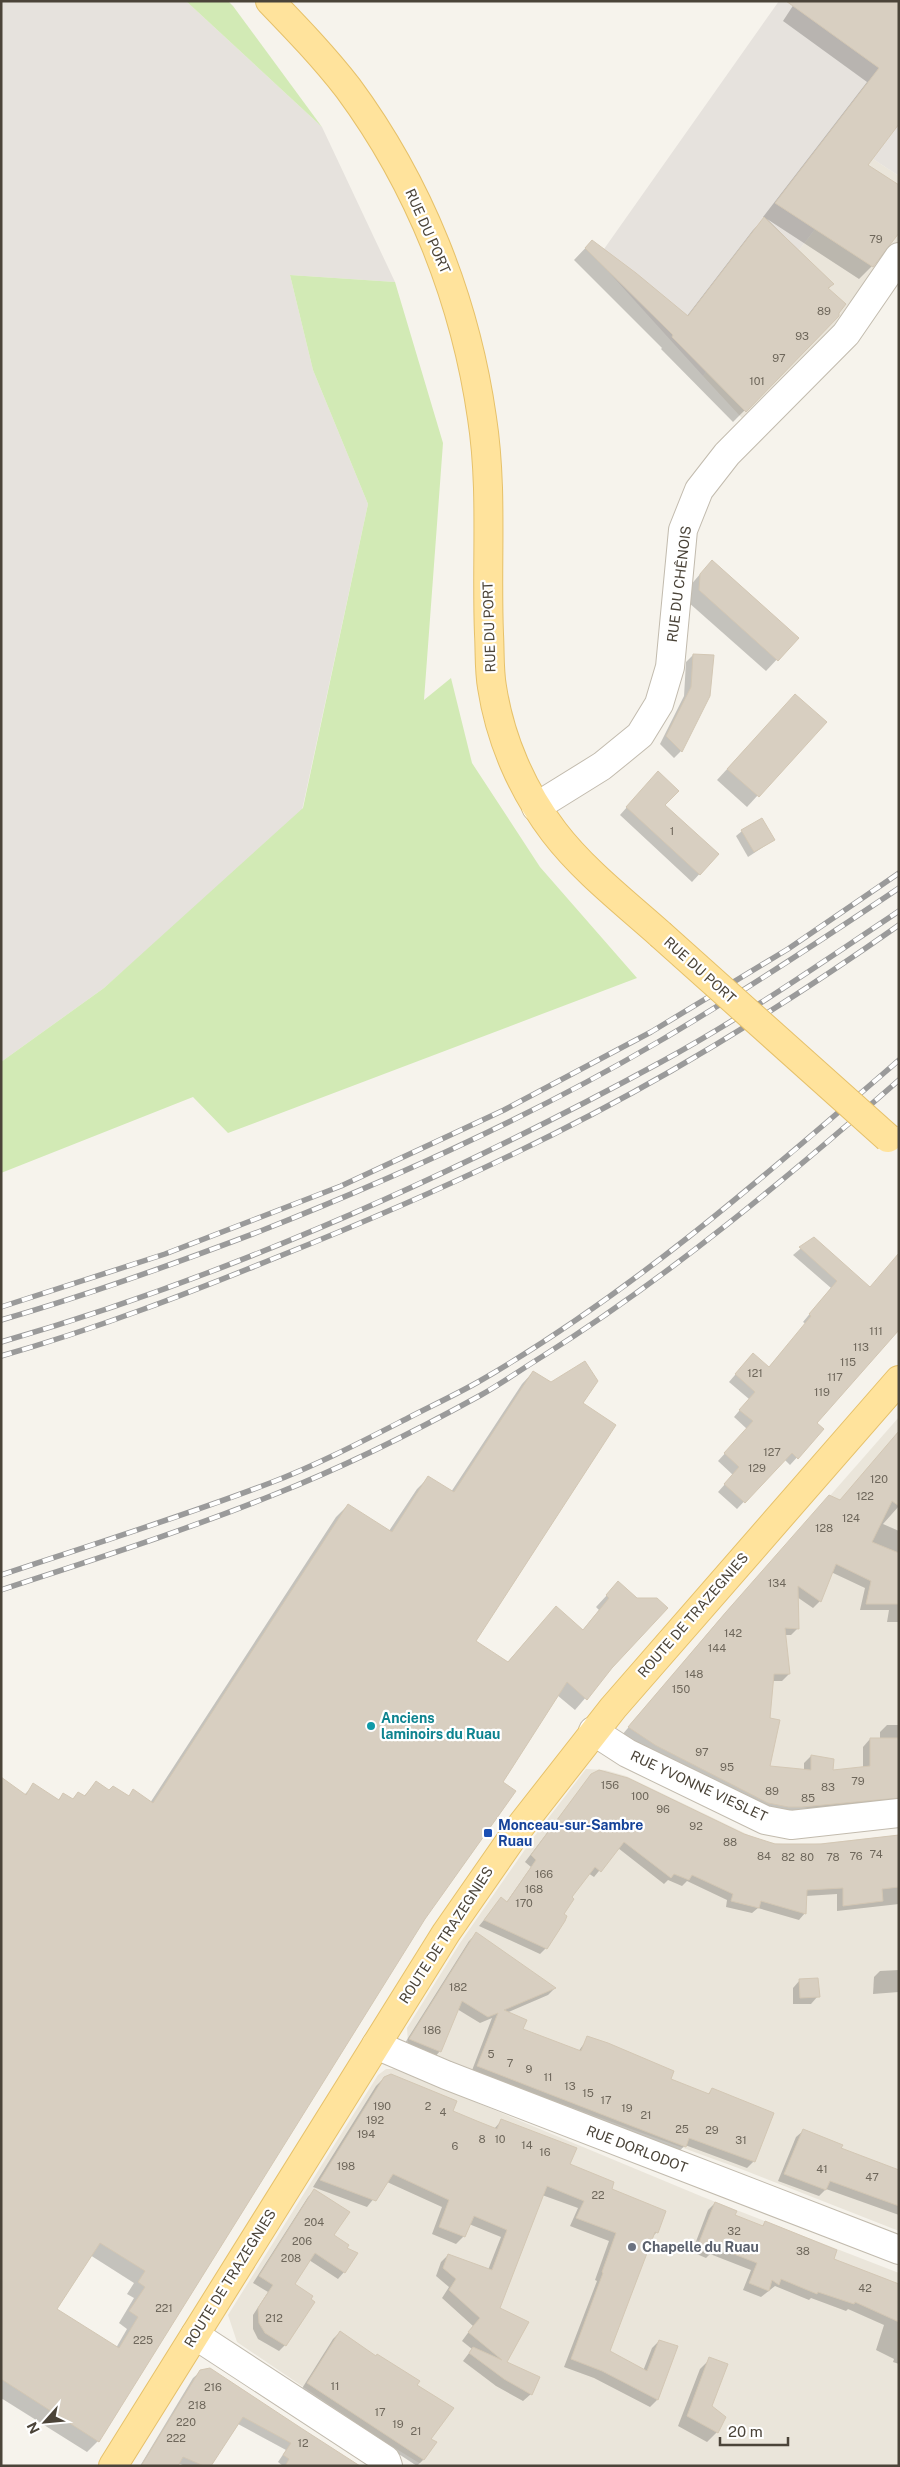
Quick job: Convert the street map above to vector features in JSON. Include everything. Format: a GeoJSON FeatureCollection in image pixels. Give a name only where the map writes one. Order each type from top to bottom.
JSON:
{"type":"FeatureCollection","features":[{"type":"Feature","properties":{"kind":"main road","name":"RUE DU PORT"},"geometry":{"type":"LineString","coordinates":[[270,1],[318,52],[347,87],[377,131],[417,201],[449,278],[469,347],[482,419],[487,479],[488,617],[491,685],[499,722],[510,753],[536,807],[575,857],[894,1142]]}},
{"type":"Feature","properties":{"kind":"main road","name":"ROUTE DE TRAZEGNIES"},"geometry":{"type":"LineString","coordinates":[[113,2466],[376,2045],[484,1877],[594,1731],[899,1380]]}},
{"type":"Feature","properties":{"kind":"street","name":"RUE DU CHÊNOIS"},"geometry":{"type":"LineString","coordinates":[[536,807],[602,766],[640,735],[659,704],[670,667],[683,530],[699,490],[727,454],[846,334],[899,257]]}},
{"type":"Feature","properties":{"kind":"street","name":"RUE YVONNE VIESLET"},"geometry":{"type":"LineString","coordinates":[[594,1731],[627,1753],[765,1820],[791,1825],[899,1813]]}},
{"type":"Feature","properties":{"kind":"street","name":"RUE DORLODOT"},"geometry":{"type":"LineString","coordinates":[[376,2045],[456,2079],[899,2250]]}},
{"type":"Feature","properties":{"kind":"street"},"geometry":{"type":"LineString","coordinates":[[195,2335],[386,2460],[388,2466]]}},
{"type":"Feature","properties":{"kind":"shaded area"},"geometry":{"type":"Polygon","coordinates":[[[1,1],[186,1],[322,127],[395,282],[290,275],[313,370],[368,504],[301,815],[104,988],[1,1062],[1,1]]]}},
{"type":"Feature","properties":{"kind":"shaded area"},"geometry":{"type":"Polygon","coordinates":[[[779,1],[899,1],[899,176],[870,157],[703,376],[597,259],[779,1]]]}},
{"type":"Feature","properties":{"kind":"shaded area"},"geometry":{"type":"Polygon","coordinates":[[[870,157],[899,176],[899,257],[752,429],[703,376],[870,157]]]}},
{"type":"Feature","properties":{"kind":"shaded area"},"geometry":{"type":"Polygon","coordinates":[[[899,1417],[899,1802],[820,1810],[761,1799],[654,1744],[632,1730],[630,1724],[899,1417]]]}},
{"type":"Feature","properties":{"kind":"shaded area"},"geometry":{"type":"Polygon","coordinates":[[[586,1769],[605,1770],[626,1776],[761,1841],[783,1844],[814,1844],[899,1835],[899,2231],[741,2169],[414,2050],[408,2043],[407,2028],[460,1943],[533,1838],[586,1769]]]}},
{"type":"Feature","properties":{"kind":"shaded area"},"geometry":{"type":"Polygon","coordinates":[[[386,2069],[396,2069],[703,2197],[899,2273],[899,2466],[424,2466],[377,2437],[237,2342],[228,2315],[378,2075],[386,2069]]]}},
{"type":"Feature","properties":{"kind":"green space"},"geometry":{"type":"Polygon","coordinates":[[[186,1],[228,1],[322,127],[186,1]]]}},
{"type":"Feature","properties":{"kind":"green space"},"geometry":{"type":"Polygon","coordinates":[[[290,275],[395,282],[443,443],[424,700],[451,678],[472,763],[540,867],[637,978],[228,1133],[193,1097],[1,1173],[1,1062],[104,988],[303,808],[368,504],[313,370],[290,275]]]}},
{"type":"Feature","properties":{"kind":"building"},"geometry":{"type":"Polygon","coordinates":[[[786,1],[899,1],[899,124],[868,165],[899,185],[899,233],[873,267],[775,203],[879,68],[786,1]]]}},
{"type":"Feature","properties":{"kind":"building"},"geometry":{"type":"Polygon","coordinates":[[[764,217],[834,284],[828,288],[846,304],[839,313],[839,316],[746,412],[672,337],[673,335],[585,248],[592,240],[688,316],[764,217]]]}},
{"type":"Feature","properties":{"kind":"building"},"geometry":{"type":"Polygon","coordinates":[[[712,560],[799,638],[778,661],[699,590],[700,574],[712,560]]]}},
{"type":"Feature","properties":{"kind":"building"},"geometry":{"type":"Polygon","coordinates":[[[693,654],[714,655],[710,696],[682,752],[666,736],[691,687],[693,654]]]}},
{"type":"Feature","properties":{"kind":"building"},"geometry":{"type":"Polygon","coordinates":[[[795,694],[827,722],[759,797],[727,769],[795,694]]]}},
{"type":"Feature","properties":{"kind":"building"},"geometry":{"type":"Polygon","coordinates":[[[658,771],[679,791],[665,805],[719,854],[700,875],[626,807],[658,771]]]}},
{"type":"Feature","properties":{"kind":"building"},"geometry":{"type":"Polygon","coordinates":[[[762,818],[775,840],[754,852],[741,830],[762,818]]]}},
{"type":"Feature","properties":{"kind":"building"},"geometry":{"type":"Polygon","coordinates":[[[814,1237],[870,1287],[899,1253],[899,1330],[817,1423],[824,1429],[798,1459],[792,1453],[745,1503],[724,1484],[739,1467],[724,1453],[753,1421],[739,1410],[755,1392],[735,1374],[753,1353],[769,1367],[837,1281],[799,1247],[814,1237]]]}},
{"type":"Feature","properties":{"kind":"building"},"geometry":{"type":"Polygon","coordinates":[[[585,1361],[598,1381],[583,1403],[616,1425],[476,1641],[508,1662],[556,1606],[583,1630],[609,1598],[606,1595],[618,1581],[637,1598],[657,1598],[668,1608],[612,1668],[587,1700],[567,1682],[503,1782],[516,1791],[425,1919],[99,2442],[1,2379],[1,1777],[26,1795],[33,1783],[59,1800],[63,1793],[73,1799],[78,1792],[85,1796],[96,1781],[109,1790],[113,1786],[129,1796],[133,1789],[153,1803],[348,1504],[392,1532],[428,1476],[454,1492],[533,1371],[551,1382],[585,1361]],[[100,2243],[57,2309],[119,2348],[138,2317],[129,2311],[145,2287],[138,2282],[145,2271],[100,2243]]]}},
{"type":"Feature","properties":{"kind":"building"},"geometry":{"type":"Polygon","coordinates":[[[899,1431],[899,1506],[892,1501],[872,1542],[899,1553],[899,1604],[866,1604],[871,1581],[836,1564],[821,1602],[798,1586],[799,1629],[785,1628],[790,1674],[774,1674],[770,1718],[780,1720],[770,1766],[811,1770],[811,1755],[834,1759],[833,1770],[870,1766],[870,1738],[899,1738],[899,1798],[802,1807],[788,1807],[768,1803],[655,1745],[628,1727],[829,1495],[840,1500],[899,1431]]]}},
{"type":"Feature","properties":{"kind":"building"},"geometry":{"type":"Polygon","coordinates":[[[599,1770],[628,1778],[744,1834],[775,1844],[821,1844],[899,1835],[899,1887],[882,1889],[883,1901],[843,1906],[843,1888],[807,1890],[806,1914],[761,1901],[759,1908],[731,1901],[733,1894],[692,1875],[689,1880],[674,1874],[671,1878],[624,1842],[601,1872],[595,1867],[572,1897],[574,1899],[564,1914],[567,1916],[565,1921],[547,1949],[484,1920],[501,1897],[507,1902],[536,1860],[531,1855],[591,1774],[599,1770]]]}},
{"type":"Feature","properties":{"kind":"building"},"geometry":{"type":"Polygon","coordinates":[[[476,1932],[556,1988],[504,2010],[527,2020],[523,2029],[581,2051],[587,2036],[608,2043],[674,2071],[671,2079],[709,2094],[712,2088],[774,2113],[755,2162],[689,2138],[686,2147],[477,2066],[498,2013],[488,2017],[462,2001],[441,2052],[409,2039],[476,1932]]]}},
{"type":"Feature","properties":{"kind":"building"},"geometry":{"type":"Polygon","coordinates":[[[818,1978],[820,1997],[800,1998],[799,1979],[818,1978]]]}},
{"type":"Feature","properties":{"kind":"building"},"geometry":{"type":"Polygon","coordinates":[[[391,2074],[457,2101],[453,2111],[497,2129],[501,2119],[577,2148],[570,2164],[614,2182],[612,2189],[666,2211],[658,2233],[655,2232],[610,2351],[647,2371],[659,2340],[678,2346],[658,2400],[602,2371],[571,2359],[616,2233],[576,2218],[584,2201],[547,2186],[500,2308],[529,2322],[507,2362],[540,2377],[532,2395],[504,2379],[469,2353],[473,2347],[502,2360],[468,2332],[480,2318],[449,2290],[456,2279],[443,2268],[448,2254],[492,2270],[507,2230],[474,2216],[465,2237],[439,2227],[449,2200],[393,2174],[376,2201],[320,2180],[384,2077],[391,2074]]]}},
{"type":"Feature","properties":{"kind":"building"},"geometry":{"type":"Polygon","coordinates":[[[803,2129],[843,2145],[841,2148],[899,2170],[899,2206],[830,2181],[826,2190],[784,2174],[803,2129]]]}},
{"type":"Feature","properties":{"kind":"building"},"geometry":{"type":"Polygon","coordinates":[[[314,2189],[350,2212],[334,2235],[349,2245],[347,2248],[358,2253],[345,2273],[315,2253],[295,2284],[313,2296],[311,2299],[315,2302],[286,2346],[265,2333],[259,2323],[258,2308],[273,2285],[259,2276],[314,2189]]]}},
{"type":"Feature","properties":{"kind":"building"},"geometry":{"type":"Polygon","coordinates":[[[715,2202],[737,2211],[735,2215],[763,2226],[765,2221],[837,2250],[834,2259],[899,2284],[899,2322],[855,2302],[854,2304],[818,2292],[817,2294],[781,2279],[779,2285],[772,2280],[769,2291],[749,2283],[757,2263],[716,2247],[714,2252],[698,2245],[715,2202]]]}},
{"type":"Feature","properties":{"kind":"building"},"geometry":{"type":"Polygon","coordinates":[[[340,2331],[376,2356],[377,2354],[420,2381],[417,2385],[454,2408],[431,2439],[437,2442],[424,2460],[307,2383],[340,2331]]]}},
{"type":"Feature","properties":{"kind":"building"},"geometry":{"type":"Polygon","coordinates":[[[709,2357],[728,2364],[712,2406],[726,2417],[718,2433],[687,2416],[709,2357]]]}},
{"type":"Feature","properties":{"kind":"building"},"geometry":{"type":"Polygon","coordinates":[[[210,2368],[360,2466],[285,2466],[289,2459],[283,2455],[291,2443],[243,2417],[211,2466],[204,2466],[183,2457],[178,2466],[141,2466],[200,2370],[210,2368]]]}},
{"type":"Feature","properties":{"kind":"railway"},"geometry":{"type":"LineString","coordinates":[[1,1307],[165,1254],[341,1186],[504,1110],[651,1032],[788,949],[899,873]]}},
{"type":"Feature","properties":{"kind":"railway"},"geometry":{"type":"LineString","coordinates":[[1,1320],[131,1279],[258,1232],[411,1168],[511,1121],[561,1096],[689,1024],[899,888]]}},
{"type":"Feature","properties":{"kind":"railway"},"geometry":{"type":"LineString","coordinates":[[1,1342],[86,1316],[170,1287],[255,1254],[338,1220],[503,1144],[583,1104],[692,1045],[782,989],[899,911]]}},
{"type":"Feature","properties":{"kind":"railway"},"geometry":{"type":"LineString","coordinates":[[1,1356],[177,1297],[330,1236],[478,1171],[576,1123],[671,1071],[786,1001],[899,925]]}},
{"type":"Feature","properties":{"kind":"railway"},"geometry":{"type":"LineString","coordinates":[[1,1575],[170,1519],[288,1476],[357,1444],[478,1382],[535,1347],[644,1272],[748,1189],[899,1060]]}},
{"type":"Feature","properties":{"kind":"railway"},"geometry":{"type":"LineString","coordinates":[[1,1590],[172,1533],[273,1495],[326,1473],[481,1395],[590,1325],[682,1260],[814,1154],[899,1080]]}},
{"type":"Feature","properties":{"kind":"place","name":"Anciens laminoirs du Ruau"},"geometry":{"type":"Point","coordinates":[371,1726]}},
{"type":"Feature","properties":{"kind":"place","name":"Monceau-sur-Sambre Ruau"},"geometry":{"type":"Point","coordinates":[488,1833]}},
{"type":"Feature","properties":{"kind":"place","name":"Chapelle du Ruau"},"geometry":{"type":"Point","coordinates":[632,2247]}}]}
